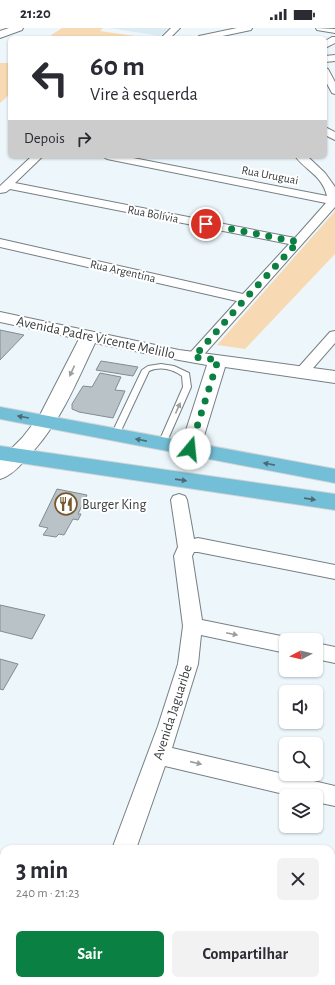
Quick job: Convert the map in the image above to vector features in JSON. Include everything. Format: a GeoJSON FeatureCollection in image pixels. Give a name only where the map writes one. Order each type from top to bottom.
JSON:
{"type":"FeatureCollection","features":[{"type":"Feature","properties":{"kind":"main road"},"geometry":{"type":"LineString","coordinates":[[0,34],[18,28]]}},
{"type":"Feature","properties":{"kind":"main road","name":"Avenida Padre Vicente Melillo"},"geometry":{"type":"LineString","coordinates":[[0,318],[194,357],[335,377]]}},
{"type":"Feature","properties":{"kind":"main road"},"geometry":{"type":"LineString","coordinates":[[0,472],[9,455],[46,421],[54,410],[89,336]]}},
{"type":"Feature","properties":{"kind":"main road"},"geometry":{"type":"LineString","coordinates":[[71,464],[94,460],[149,464],[170,464],[177,462],[190,449],[218,360]]}},
{"type":"Feature","properties":{"kind":"main road"},"geometry":{"type":"LineString","coordinates":[[0,413],[335,476]]}},
{"type":"Feature","properties":{"kind":"main road"},"geometry":{"type":"LineString","coordinates":[[9,455],[335,502]]}},
{"type":"Feature","properties":{"kind":"street"},"geometry":{"type":"LineString","coordinates":[[167,36],[176,28]]}},
{"type":"Feature","properties":{"kind":"street"},"geometry":{"type":"LineString","coordinates":[[211,36],[229,32],[248,34],[258,28]]}},
{"type":"Feature","properties":{"kind":"street"},"geometry":{"type":"LineString","coordinates":[[320,28],[335,31]]}},
{"type":"Feature","properties":{"kind":"street"},"geometry":{"type":"LineString","coordinates":[[327,75],[335,90]]}},
{"type":"Feature","properties":{"kind":"street"},"geometry":{"type":"LineString","coordinates":[[4,188],[36,158]]}},
{"type":"Feature","properties":{"kind":"street","name":"Rua Uruguai"},"geometry":{"type":"LineString","coordinates":[[117,158],[334,200]]}},
{"type":"Feature","properties":{"kind":"street"},"geometry":{"type":"LineString","coordinates":[[194,357],[334,200],[332,193],[321,174],[302,158]]}},
{"type":"Feature","properties":{"kind":"street","name":"Rua Bolívia"},"geometry":{"type":"LineString","coordinates":[[4,188],[298,242]]}},
{"type":"Feature","properties":{"kind":"street","name":"Rua Argentina"},"geometry":{"type":"LineString","coordinates":[[0,243],[246,298]]}},
{"type":"Feature","properties":{"kind":"street"},"geometry":{"type":"LineString","coordinates":[[302,372],[335,335]]}},
{"type":"Feature","properties":{"kind":"street","name":"Avenida Jaguaribe"},"geometry":{"type":"LineString","coordinates":[[125,845],[188,664],[194,626],[183,556],[187,547],[179,500]]}},
{"type":"Feature","properties":{"kind":"street"},"geometry":{"type":"LineString","coordinates":[[187,547],[198,545],[335,572]]}},
{"type":"Feature","properties":{"kind":"street"},"geometry":{"type":"LineString","coordinates":[[194,626],[279,644]]}},
{"type":"Feature","properties":{"kind":"street"},"geometry":{"type":"LineString","coordinates":[[323,652],[335,655]]}},
{"type":"Feature","properties":{"kind":"street"},"geometry":{"type":"LineString","coordinates":[[158,754],[335,796]]}},
{"type":"Feature","properties":{"kind":"lane"},"geometry":{"type":"LineString","coordinates":[[115,435],[146,370],[154,366],[177,368],[186,375],[187,387],[162,444]]}},
{"type":"Feature","properties":{"kind":"shaded area"},"geometry":{"type":"Polygon","coordinates":[[[62,28],[103,28],[100,31],[135,36],[50,36],[62,28]]]}},
{"type":"Feature","properties":{"kind":"shaded area"},"geometry":{"type":"Polygon","coordinates":[[[109,28],[169,28],[160,36],[109,28]]]}},
{"type":"Feature","properties":{"kind":"shaded area"},"geometry":{"type":"Polygon","coordinates":[[[0,63],[8,63],[8,96],[0,103],[0,63]]]}},
{"type":"Feature","properties":{"kind":"shaded area"},"geometry":{"type":"Polygon","coordinates":[[[335,211],[335,254],[245,349],[217,345],[335,211]]]}},
{"type":"Feature","properties":{"kind":"building"},"geometry":{"type":"Polygon","coordinates":[[[0,330],[24,335],[0,360],[0,330]]]}},
{"type":"Feature","properties":{"kind":"building"},"geometry":{"type":"Polygon","coordinates":[[[101,361],[138,367],[133,376],[96,370],[101,361]]]}},
{"type":"Feature","properties":{"kind":"building"},"geometry":{"type":"Polygon","coordinates":[[[100,373],[121,377],[115,390],[125,391],[113,418],[79,412],[72,409],[72,404],[83,386],[92,387],[100,373]]]}},
{"type":"Feature","properties":{"kind":"building","name":"Burger King"},"geometry":{"type":"Polygon","coordinates":[[[57,489],[87,495],[78,514],[81,514],[78,520],[73,519],[64,535],[59,534],[56,537],[43,535],[48,528],[39,526],[57,489]]]}},
{"type":"Feature","properties":{"kind":"building"},"geometry":{"type":"Polygon","coordinates":[[[0,605],[45,615],[32,639],[0,631],[0,605]]]}},
{"type":"Feature","properties":{"kind":"building"},"geometry":{"type":"Polygon","coordinates":[[[0,659],[18,664],[3,690],[0,689],[0,659]]]}},
{"type":"Feature","properties":{"kind":"place","name":"Burger King"},"geometry":{"type":"Point","coordinates":[66,504]}},
{"type":"Feature","properties":{"kind":"route"},"geometry":{"type":"LineString","coordinates":[[190,449],[218,360],[194,357],[298,242],[206,224]]}}]}
